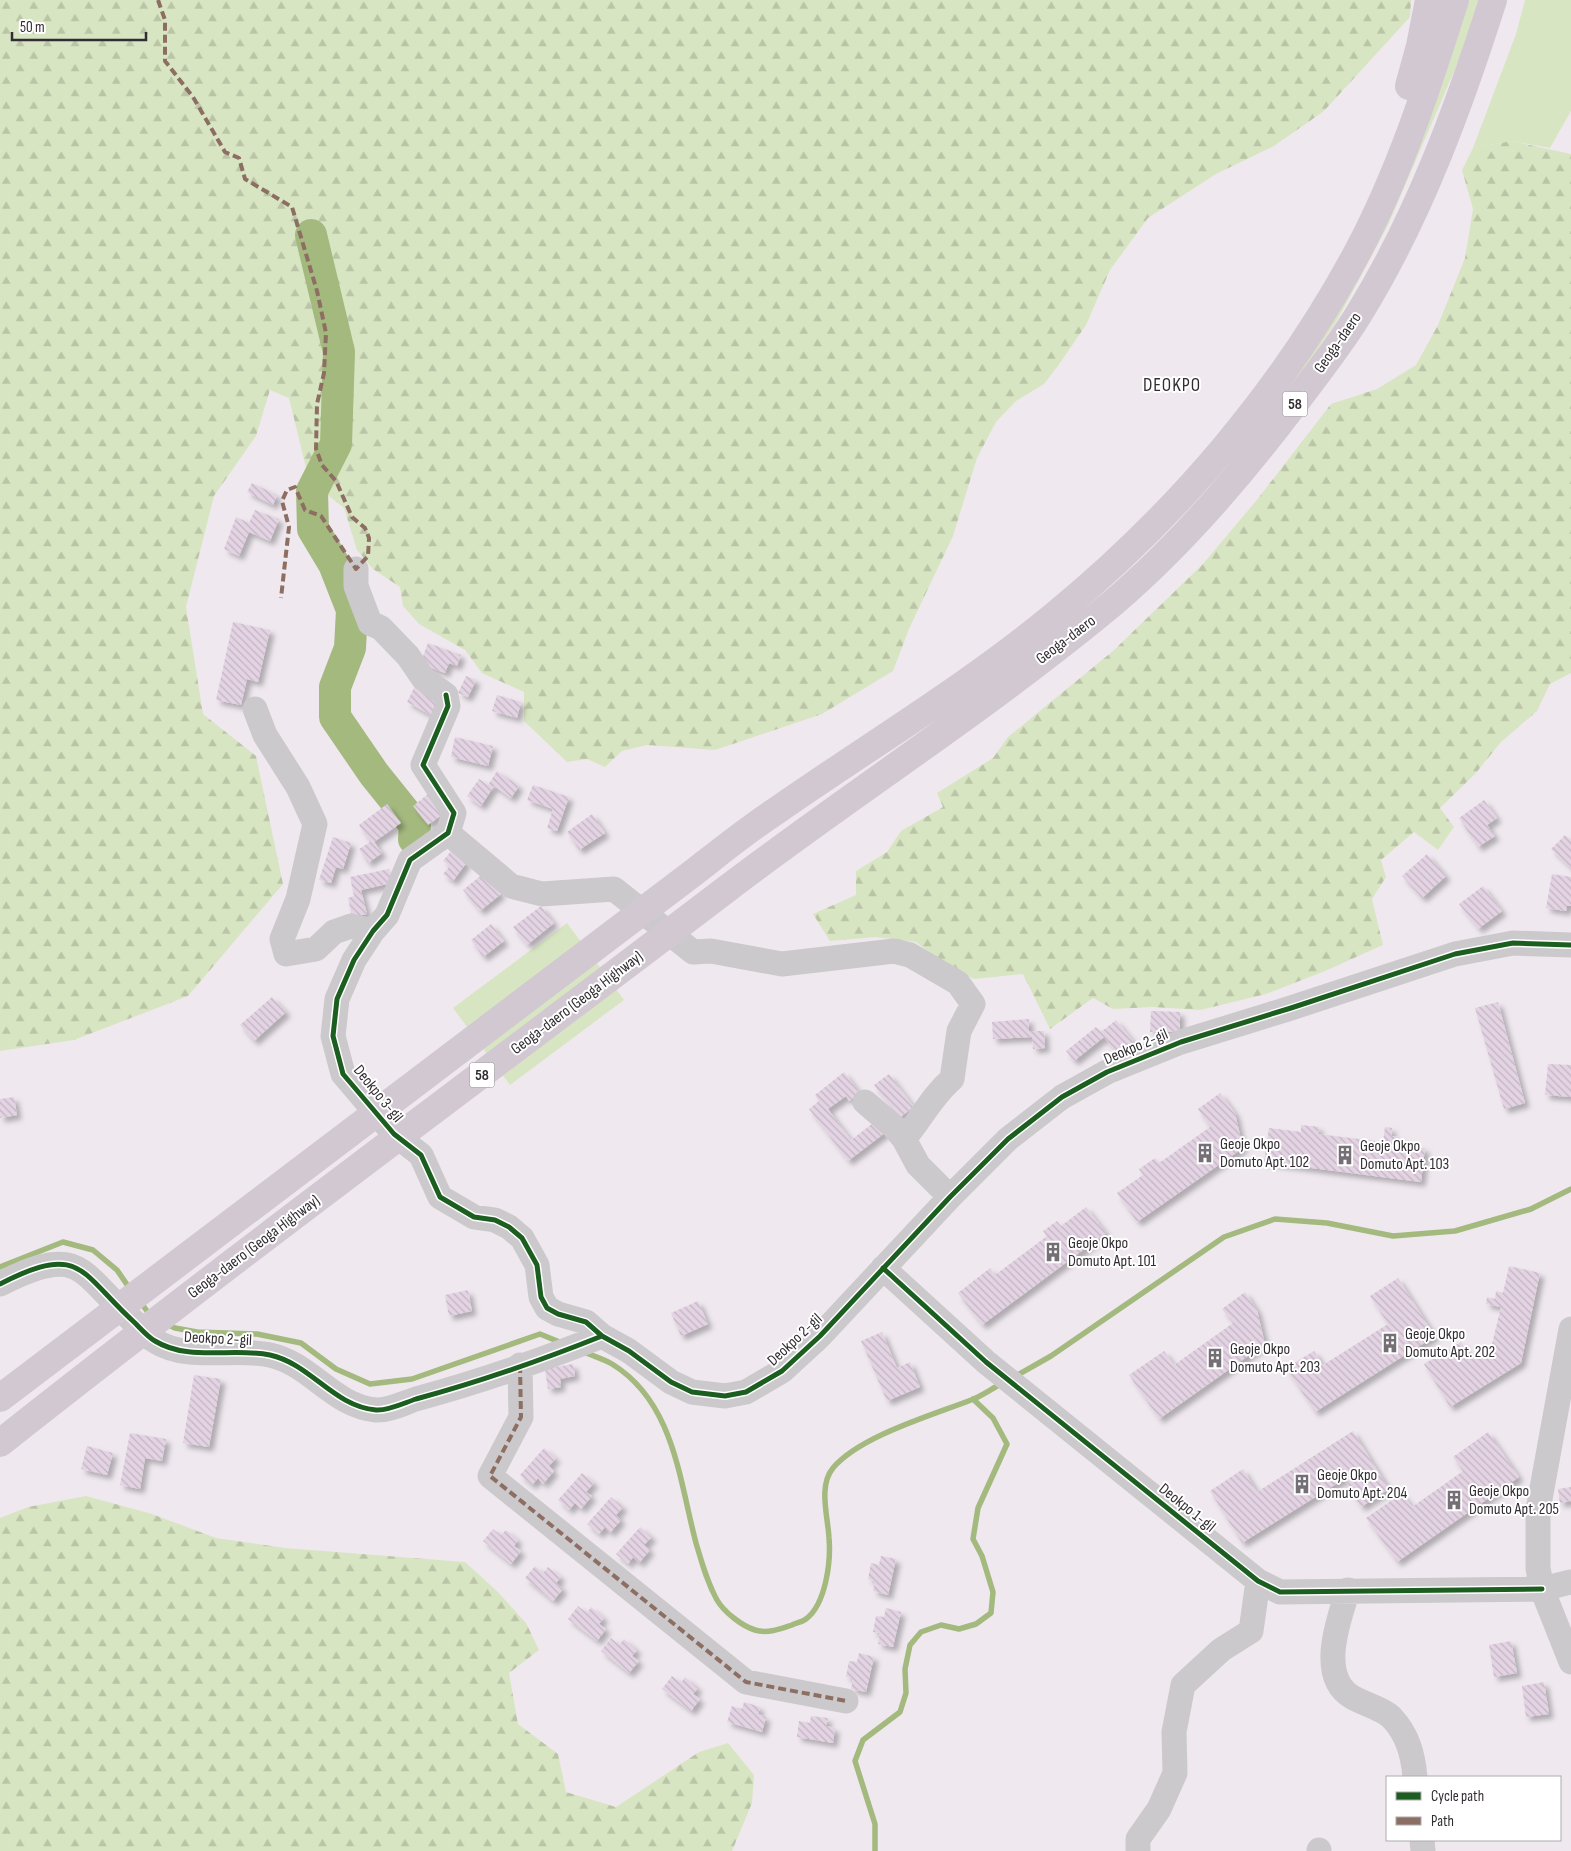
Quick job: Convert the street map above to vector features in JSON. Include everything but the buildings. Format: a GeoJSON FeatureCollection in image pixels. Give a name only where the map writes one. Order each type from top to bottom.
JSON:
{"type":"FeatureCollection","features":[{"type":"Feature","properties":{"kind":"highway"},"geometry":{"type":"LineString","coordinates":[[1317,322],[1312,312],[1316,296],[1366,196],[1405,100],[1420,46],[1429,0]]}},
{"type":"Feature","properties":{"kind":"highway","name":"Geoga-daero"},"geometry":{"type":"LineString","coordinates":[[951,692],[1056,614],[1155,524],[1233,438],[1278,380],[1317,322],[1358,251],[1388,189],[1431,76],[1455,0]]}},
{"type":"Feature","properties":{"kind":"highway","name":"Geoga-daero"},"geometry":{"type":"LineString","coordinates":[[968,715],[1106,609],[1168,551],[1223,494],[1268,440],[1360,313],[1413,210],[1463,96],[1494,0]]}},
{"type":"Feature","properties":{"kind":"highway"},"geometry":{"type":"LineString","coordinates":[[1463,96],[1473,93],[1482,83],[1508,0]]}},
{"type":"Feature","properties":{"kind":"highway","name":"Geoga-daero (Geoga Highway)"},"geometry":{"type":"LineString","coordinates":[[0,1398],[763,820],[951,692]]}},
{"type":"Feature","properties":{"kind":"highway","name":"Geoga-daero (Geoga Highway)"},"geometry":{"type":"LineString","coordinates":[[0,1443],[244,1255],[791,840],[968,715]]}},
{"type":"Feature","properties":{"kind":"street"},"geometry":{"type":"LineString","coordinates":[[356,569],[356,586],[370,623],[381,628],[408,656],[423,678],[446,695],[448,706],[423,765],[454,813],[448,833],[511,886],[542,894],[614,889],[693,952],[711,951],[782,964],[894,951],[910,955],[958,983],[973,1004],[959,1031],[952,1079],[938,1091],[917,1124],[904,1139]]}},
{"type":"Feature","properties":{"kind":"street"},"geometry":{"type":"LineString","coordinates":[[254,710],[265,735],[298,787],[316,824],[298,899],[282,939],[286,954],[316,949],[334,932],[351,926],[373,931]]}},
{"type":"Feature","properties":{"kind":"street","name":"Deokpo 3-gil"},"geometry":{"type":"LineString","coordinates":[[448,833],[410,860],[387,915],[373,931],[354,960],[337,999],[333,1036],[344,1074],[362,1099],[394,1134],[421,1155],[440,1197],[474,1217],[495,1220],[522,1238],[537,1265],[541,1297],[547,1308],[558,1314],[586,1322],[580,1344]]}},
{"type":"Feature","properties":{"kind":"street","name":"Deokpo 2-gil"},"geometry":{"type":"LineString","coordinates":[[0,1284],[41,1265],[61,1263],[78,1268],[95,1280],[128,1317],[154,1341],[176,1349],[269,1355],[288,1362],[337,1397],[356,1406],[378,1410],[438,1393],[580,1344],[629,1351],[671,1382],[692,1392],[725,1396],[746,1392],[782,1372],[820,1336],[950,1197],[1008,1139],[1062,1098],[1107,1072],[1180,1042],[1455,954],[1513,943],[1571,945]]}},
{"type":"Feature","properties":{"kind":"street"},"geometry":{"type":"LineString","coordinates":[[865,1102],[894,1127],[904,1139],[918,1165],[950,1197]]}},
{"type":"Feature","properties":{"kind":"street","name":"Deokpo 1-gil"},"geometry":{"type":"LineString","coordinates":[[883,1268],[986,1362],[1026,1392],[1258,1581],[1280,1592],[1542,1589],[1571,1582]]}},
{"type":"Feature","properties":{"kind":"street"},"geometry":{"type":"LineString","coordinates":[[1571,1329],[1561,1435],[1538,1510],[1538,1568],[1542,1589],[1571,1662]]}},
{"type":"Feature","properties":{"kind":"street"},"geometry":{"type":"LineString","coordinates":[[520,1365],[521,1417],[490,1476],[746,1682],[846,1701]]}},
{"type":"Feature","properties":{"kind":"street"},"geometry":{"type":"LineString","coordinates":[[1138,1851],[1138,1838],[1159,1808],[1174,1773],[1174,1732],[1182,1685],[1221,1650],[1250,1631],[1258,1581]]}},
{"type":"Feature","properties":{"kind":"street"},"geometry":{"type":"LineString","coordinates":[[1348,1590],[1334,1635],[1333,1661],[1337,1681],[1349,1696],[1392,1716],[1412,1748],[1415,1776]]}},
{"type":"Feature","properties":{"kind":"green space"},"geometry":{"type":"Polygon","coordinates":[[[0,0],[1411,0],[1410,17],[1324,111],[1274,146],[1216,174],[1148,218],[1110,270],[1086,325],[1060,363],[1044,384],[1016,401],[996,422],[977,458],[953,536],[909,629],[893,671],[822,714],[715,750],[647,745],[622,751],[605,767],[587,759],[567,762],[524,721],[524,692],[482,673],[465,650],[419,624],[403,606],[400,587],[373,569],[357,550],[344,508],[309,480],[289,398],[270,390],[256,436],[214,496],[186,607],[203,714],[256,756],[283,884],[188,996],[74,1040],[0,1051],[0,0]]]}},
{"type":"Feature","properties":{"kind":"green space"},"geometry":{"type":"Polygon","coordinates":[[[1466,0],[1479,0],[1462,53],[1388,225],[1336,322],[1309,362],[1227,469],[1326,317],[1466,0]]]}},
{"type":"Feature","properties":{"kind":"green space"},"geometry":{"type":"Polygon","coordinates":[[[1525,0],[1571,0],[1571,111],[1550,148],[1512,141],[1473,148],[1516,34],[1525,0]]]}},
{"type":"Feature","properties":{"kind":"green space"},"geometry":{"type":"Polygon","coordinates":[[[1512,141],[1571,154],[1571,673],[1550,684],[1537,711],[1501,742],[1475,774],[1440,808],[1454,827],[1438,850],[1414,832],[1381,860],[1386,877],[1372,899],[1383,945],[1325,971],[1266,994],[1200,1010],[1153,1007],[1113,1009],[1093,998],[1050,1029],[1023,974],[974,979],[942,962],[916,942],[876,937],[830,941],[813,914],[856,895],[856,871],[887,852],[901,831],[943,807],[937,793],[993,758],[1008,737],[1113,651],[1202,565],[1256,501],[1331,404],[1377,389],[1416,365],[1438,325],[1465,258],[1473,209],[1462,170],[1473,148],[1512,141]]]}},
{"type":"Feature","properties":{"kind":"green space"},"geometry":{"type":"Polygon","coordinates":[[[567,923],[624,1000],[510,1085],[453,1008],[567,923]]]}},
{"type":"Feature","properties":{"kind":"green space"},"geometry":{"type":"Polygon","coordinates":[[[86,1496],[152,1514],[216,1538],[285,1548],[465,1562],[497,1591],[526,1623],[539,1650],[509,1673],[518,1724],[558,1754],[566,1792],[616,1807],[699,1752],[728,1743],[754,1775],[752,1803],[732,1851],[0,1851],[0,1518],[28,1507],[86,1496]]]}},
{"type":"Feature","properties":{"kind":"waterway"},"geometry":{"type":"LineString","coordinates":[[311,235],[339,352],[336,444],[312,491],[313,529],[334,564],[352,610],[350,648],[335,687],[335,717],[374,774],[415,825],[414,839]]}},
{"type":"Feature","properties":{"kind":"waterway"},"geometry":{"type":"LineString","coordinates":[[1014,1377],[1051,1356],[1224,1237],[1275,1219],[1327,1223],[1393,1236],[1455,1231],[1531,1209],[1571,1189]]}},
{"type":"Feature","properties":{"kind":"waterway"},"geometry":{"type":"LineString","coordinates":[[0,1267],[63,1242],[93,1250],[117,1270],[130,1289]]}},
{"type":"Feature","properties":{"kind":"waterway"},"geometry":{"type":"LineString","coordinates":[[139,1300],[147,1311],[153,1315]]}},
{"type":"Feature","properties":{"kind":"waterway"},"geometry":{"type":"LineString","coordinates":[[167,1324],[175,1328],[197,1332],[257,1334],[301,1343],[336,1369],[370,1384],[412,1379],[540,1334],[562,1343]]}},
{"type":"Feature","properties":{"kind":"waterway"},"geometry":{"type":"LineString","coordinates":[[584,1352],[612,1364],[633,1380],[649,1399],[661,1420],[671,1444],[696,1543],[713,1593],[720,1605],[734,1618],[750,1628],[765,1631],[778,1629],[804,1620],[813,1612],[823,1593],[829,1558],[825,1493],[828,1475],[833,1468],[845,1457],[879,1436],[975,1398],[1001,1384]]}},
{"type":"Feature","properties":{"kind":"waterway"},"geometry":{"type":"LineString","coordinates":[[875,1851],[875,1824],[855,1761],[863,1740],[900,1712],[906,1693],[905,1669],[910,1645],[921,1632],[941,1625],[959,1629],[976,1624],[991,1613],[993,1592],[982,1556],[973,1539],[978,1508],[1007,1444],[993,1418],[973,1399]]}},
{"type":"Feature","properties":{"kind":"marked path"},"geometry":{"type":"LineString","coordinates":[[158,0],[165,20],[165,61],[193,97],[225,152],[239,158],[245,179],[292,207],[317,291],[326,333],[324,373],[317,404],[316,449],[322,465],[336,481],[352,517],[365,528],[369,538],[368,556],[356,569],[321,516],[305,510],[295,487],[287,490],[282,501],[289,527],[281,598]]}},
{"type":"Feature","properties":{"kind":"marked path"},"geometry":{"type":"LineString","coordinates":[[520,1365],[521,1417],[490,1476],[746,1682],[846,1701]]}},
{"type":"Feature","properties":{"kind":"cycle path"},"geometry":{"type":"LineString","coordinates":[[446,695],[448,706],[423,765],[454,813],[448,833],[410,860],[387,915],[373,931],[354,960],[337,999],[333,1036],[343,1074],[394,1134],[421,1155],[440,1197],[474,1217],[495,1220],[509,1227],[522,1238],[537,1265],[541,1297],[547,1308],[558,1314],[586,1322],[602,1336]]}},
{"type":"Feature","properties":{"kind":"cycle path"},"geometry":{"type":"LineString","coordinates":[[0,1284],[48,1265],[64,1264],[77,1269],[89,1277],[155,1341],[168,1347],[197,1353],[241,1352],[270,1355],[298,1367],[347,1401],[361,1407],[376,1410],[391,1408],[487,1378],[602,1336],[629,1351],[671,1382],[692,1392],[725,1396],[746,1392],[782,1371],[820,1336],[950,1197],[1008,1139],[1062,1097],[1107,1072],[1181,1042],[1455,954],[1513,943],[1571,945]]}},
{"type":"Feature","properties":{"kind":"cycle path"},"geometry":{"type":"LineString","coordinates":[[883,1268],[986,1362],[1258,1581],[1280,1592],[1542,1589]]}},
{"type":"Feature","properties":{"kind":"place","name":"Geoje Okpo Domuto Apt. 102"},"geometry":{"type":"Point","coordinates":[1205,1153]}},
{"type":"Feature","properties":{"kind":"place","name":"Geoje Okpo Domuto Apt. 103"},"geometry":{"type":"Point","coordinates":[1345,1155]}},
{"type":"Feature","properties":{"kind":"place","name":"Geoje Okpo Domuto Apt. 101"},"geometry":{"type":"Point","coordinates":[1053,1252]}},
{"type":"Feature","properties":{"kind":"place","name":"Geoje Okpo Domuto Apt. 202"},"geometry":{"type":"Point","coordinates":[1390,1343]}},
{"type":"Feature","properties":{"kind":"place","name":"Geoje Okpo Domuto Apt. 203"},"geometry":{"type":"Point","coordinates":[1215,1358]}},
{"type":"Feature","properties":{"kind":"place","name":"Geoje Okpo Domuto Apt. 204"},"geometry":{"type":"Point","coordinates":[1302,1484]}},
{"type":"Feature","properties":{"kind":"place","name":"Geoje Okpo Domuto Apt. 205"},"geometry":{"type":"Point","coordinates":[1454,1500]}},
{"type":"Feature","properties":{"kind":"district","name":"DEOKPO"},"geometry":{"type":"Point","coordinates":[1172,385]}}]}
